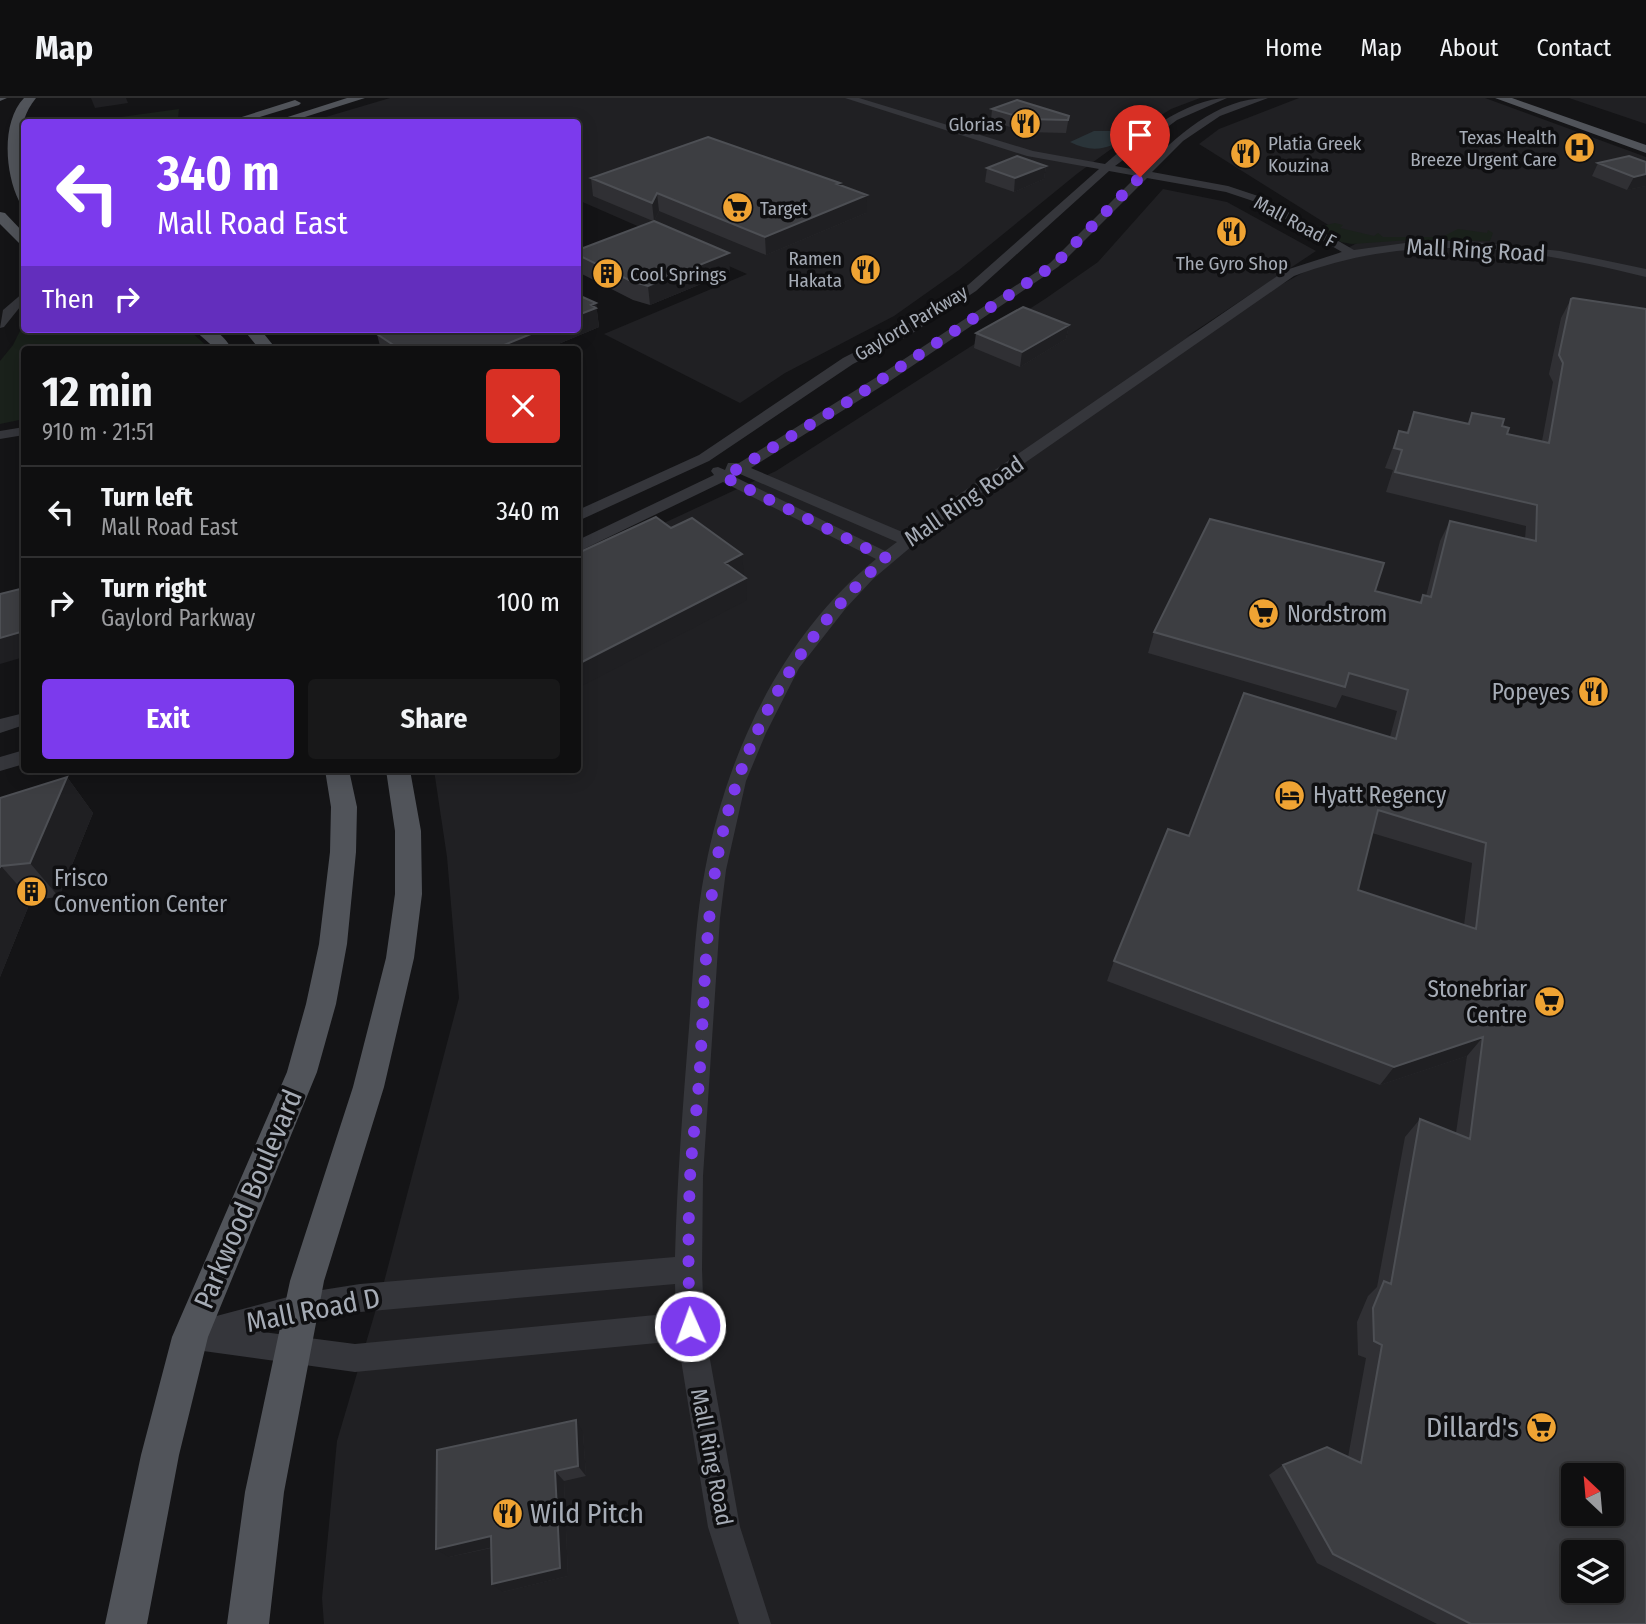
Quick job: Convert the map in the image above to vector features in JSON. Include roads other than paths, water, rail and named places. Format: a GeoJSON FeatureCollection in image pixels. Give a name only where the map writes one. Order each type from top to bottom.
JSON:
{"type":"FeatureCollection","features":[{"type":"Feature","properties":{"kind":"main road"},"geometry":{"type":"LineString","coordinates":[[21,168],[18,116],[30,98]]}},
{"type":"Feature","properties":{"kind":"main road"},"geometry":{"type":"LineString","coordinates":[[242,119],[310,98]]}},
{"type":"Feature","properties":{"kind":"main road"},"geometry":{"type":"LineString","coordinates":[[333,98],[352,100]]}},
{"type":"Feature","properties":{"kind":"main road"},"geometry":{"type":"LineString","coordinates":[[1501,98],[1646,149]]}},
{"type":"Feature","properties":{"kind":"main road"},"geometry":{"type":"LineString","coordinates":[[1533,98],[1646,137]]}},
{"type":"Feature","properties":{"kind":"main road"},"geometry":{"type":"LineString","coordinates":[[288,119],[352,100]]}},
{"type":"Feature","properties":{"kind":"main road"},"geometry":{"type":"LineString","coordinates":[[0,166],[21,168]]}},
{"type":"Feature","properties":{"kind":"main road"},"geometry":{"type":"LineString","coordinates":[[0,177],[21,168]]}},
{"type":"Feature","properties":{"kind":"main road"},"geometry":{"type":"LineString","coordinates":[[0,216],[21,237]]}},
{"type":"Feature","properties":{"kind":"main road"},"geometry":{"type":"LineString","coordinates":[[207,333],[223,346]]}},
{"type":"Feature","properties":{"kind":"main road","name":"Parkwood Boulevard"},"geometry":{"type":"LineString","coordinates":[[126,1624],[160,1455],[190,1337],[302,1072],[321,1004],[333,944],[343,852],[344,807],[338,773]]}},
{"type":"Feature","properties":{"kind":"main road"},"geometry":{"type":"LineString","coordinates":[[248,1624],[266,1479],[310,1272],[389,1016],[410,868],[406,814],[399,773]]}},
{"type":"Feature","properties":{"kind":"street","name":"Mall Road F"},"geometry":{"type":"LineString","coordinates":[[850,98],[1031,154],[1037,159],[1228,190],[1261,200],[1352,253]]}},
{"type":"Feature","properties":{"kind":"street","name":"Gaylord Parkway"},"geometry":{"type":"LineString","coordinates":[[581,515],[704,458],[848,361],[903,333],[972,288],[1103,170],[1174,118],[1221,98]]}},
{"type":"Feature","properties":{"kind":"street"},"geometry":{"type":"LineString","coordinates":[[1221,98],[1241,102]]}},
{"type":"Feature","properties":{"kind":"street","name":"Gaylord Parkway"},"geometry":{"type":"LineString","coordinates":[[581,545],[724,477],[821,420],[1054,265],[1180,139],[1241,102],[1263,98]]}},
{"type":"Feature","properties":{"kind":"street","name":"Mall Road F"},"geometry":{"type":"LineString","coordinates":[[1141,176],[1236,200],[1334,257]]}},
{"type":"Feature","properties":{"kind":"street"},"geometry":{"type":"LineString","coordinates":[[1286,227],[1303,223]]}},
{"type":"Feature","properties":{"kind":"street","name":"Mall Ring Road"},"geometry":{"type":"LineString","coordinates":[[755,1624],[724,1527],[690,1326],[690,1176],[715,870],[733,794],[756,733],[791,666],[840,604],[906,540],[1270,285],[1302,267],[1352,253],[1424,245],[1498,247],[1577,257],[1646,273]]}},
{"type":"Feature","properties":{"kind":"street"},"geometry":{"type":"LineString","coordinates":[[0,324],[21,299]]}},
{"type":"Feature","properties":{"kind":"street"},"geometry":{"type":"LineString","coordinates":[[903,333],[931,346]]}},
{"type":"Feature","properties":{"kind":"street"},"geometry":{"type":"LineString","coordinates":[[0,435],[21,432]]}},
{"type":"Feature","properties":{"kind":"street"},"geometry":{"type":"LineString","coordinates":[[704,458],[741,468],[906,540]]}},
{"type":"Feature","properties":{"kind":"street"},"geometry":{"type":"LineString","coordinates":[[704,458],[724,477],[886,558]]}},
{"type":"Feature","properties":{"kind":"street"},"geometry":{"type":"LineString","coordinates":[[0,729],[21,720]]}},
{"type":"Feature","properties":{"kind":"street"},"geometry":{"type":"LineString","coordinates":[[0,764],[21,758]]}},
{"type":"Feature","properties":{"kind":"street","name":"Mall Road D"},"geometry":{"type":"LineString","coordinates":[[190,1337],[303,1307],[360,1298],[688,1269]]}},
{"type":"Feature","properties":{"kind":"street","name":"Mall Road D"},"geometry":{"type":"LineString","coordinates":[[190,1337],[294,1348],[355,1358],[690,1326]]}},
{"type":"Feature","properties":{"kind":"place","name":"Glorias"},"geometry":{"type":"Point","coordinates":[1026,124]}},
{"type":"Feature","properties":{"kind":"place","name":"Texas Health Breeze Urgent Care"},"geometry":{"type":"Point","coordinates":[1580,148]}},
{"type":"Feature","properties":{"kind":"place","name":"Platia Greek Kouzina"},"geometry":{"type":"Point","coordinates":[1245,154]}},
{"type":"Feature","properties":{"kind":"place","name":"Target"},"geometry":{"type":"Point","coordinates":[737,208]}},
{"type":"Feature","properties":{"kind":"place","name":"The Gyro Shop"},"geometry":{"type":"Point","coordinates":[1232,232]}},
{"type":"Feature","properties":{"kind":"place","name":"Ramen Hakata"},"geometry":{"type":"Point","coordinates":[865,269]}},
{"type":"Feature","properties":{"kind":"place","name":"Cool Springs"},"geometry":{"type":"Point","coordinates":[607,274]}},
{"type":"Feature","properties":{"kind":"place","name":"Nordstrom"},"geometry":{"type":"Point","coordinates":[1264,614]}},
{"type":"Feature","properties":{"kind":"place","name":"Popeyes"},"geometry":{"type":"Point","coordinates":[1593,692]}},
{"type":"Feature","properties":{"kind":"place","name":"Hyatt Regency"},"geometry":{"type":"Point","coordinates":[1290,795]}},
{"type":"Feature","properties":{"kind":"place","name":"Frisco Convention Center"},"geometry":{"type":"Point","coordinates":[31,891]}},
{"type":"Feature","properties":{"kind":"place","name":"Stonebriar Centre"},"geometry":{"type":"Point","coordinates":[1550,1002]}},
{"type":"Feature","properties":{"kind":"place","name":"Dillard's"},"geometry":{"type":"Point","coordinates":[1542,1427]}},
{"type":"Feature","properties":{"kind":"place","name":"Wild Pitch"},"geometry":{"type":"Point","coordinates":[507,1513]}}]}
